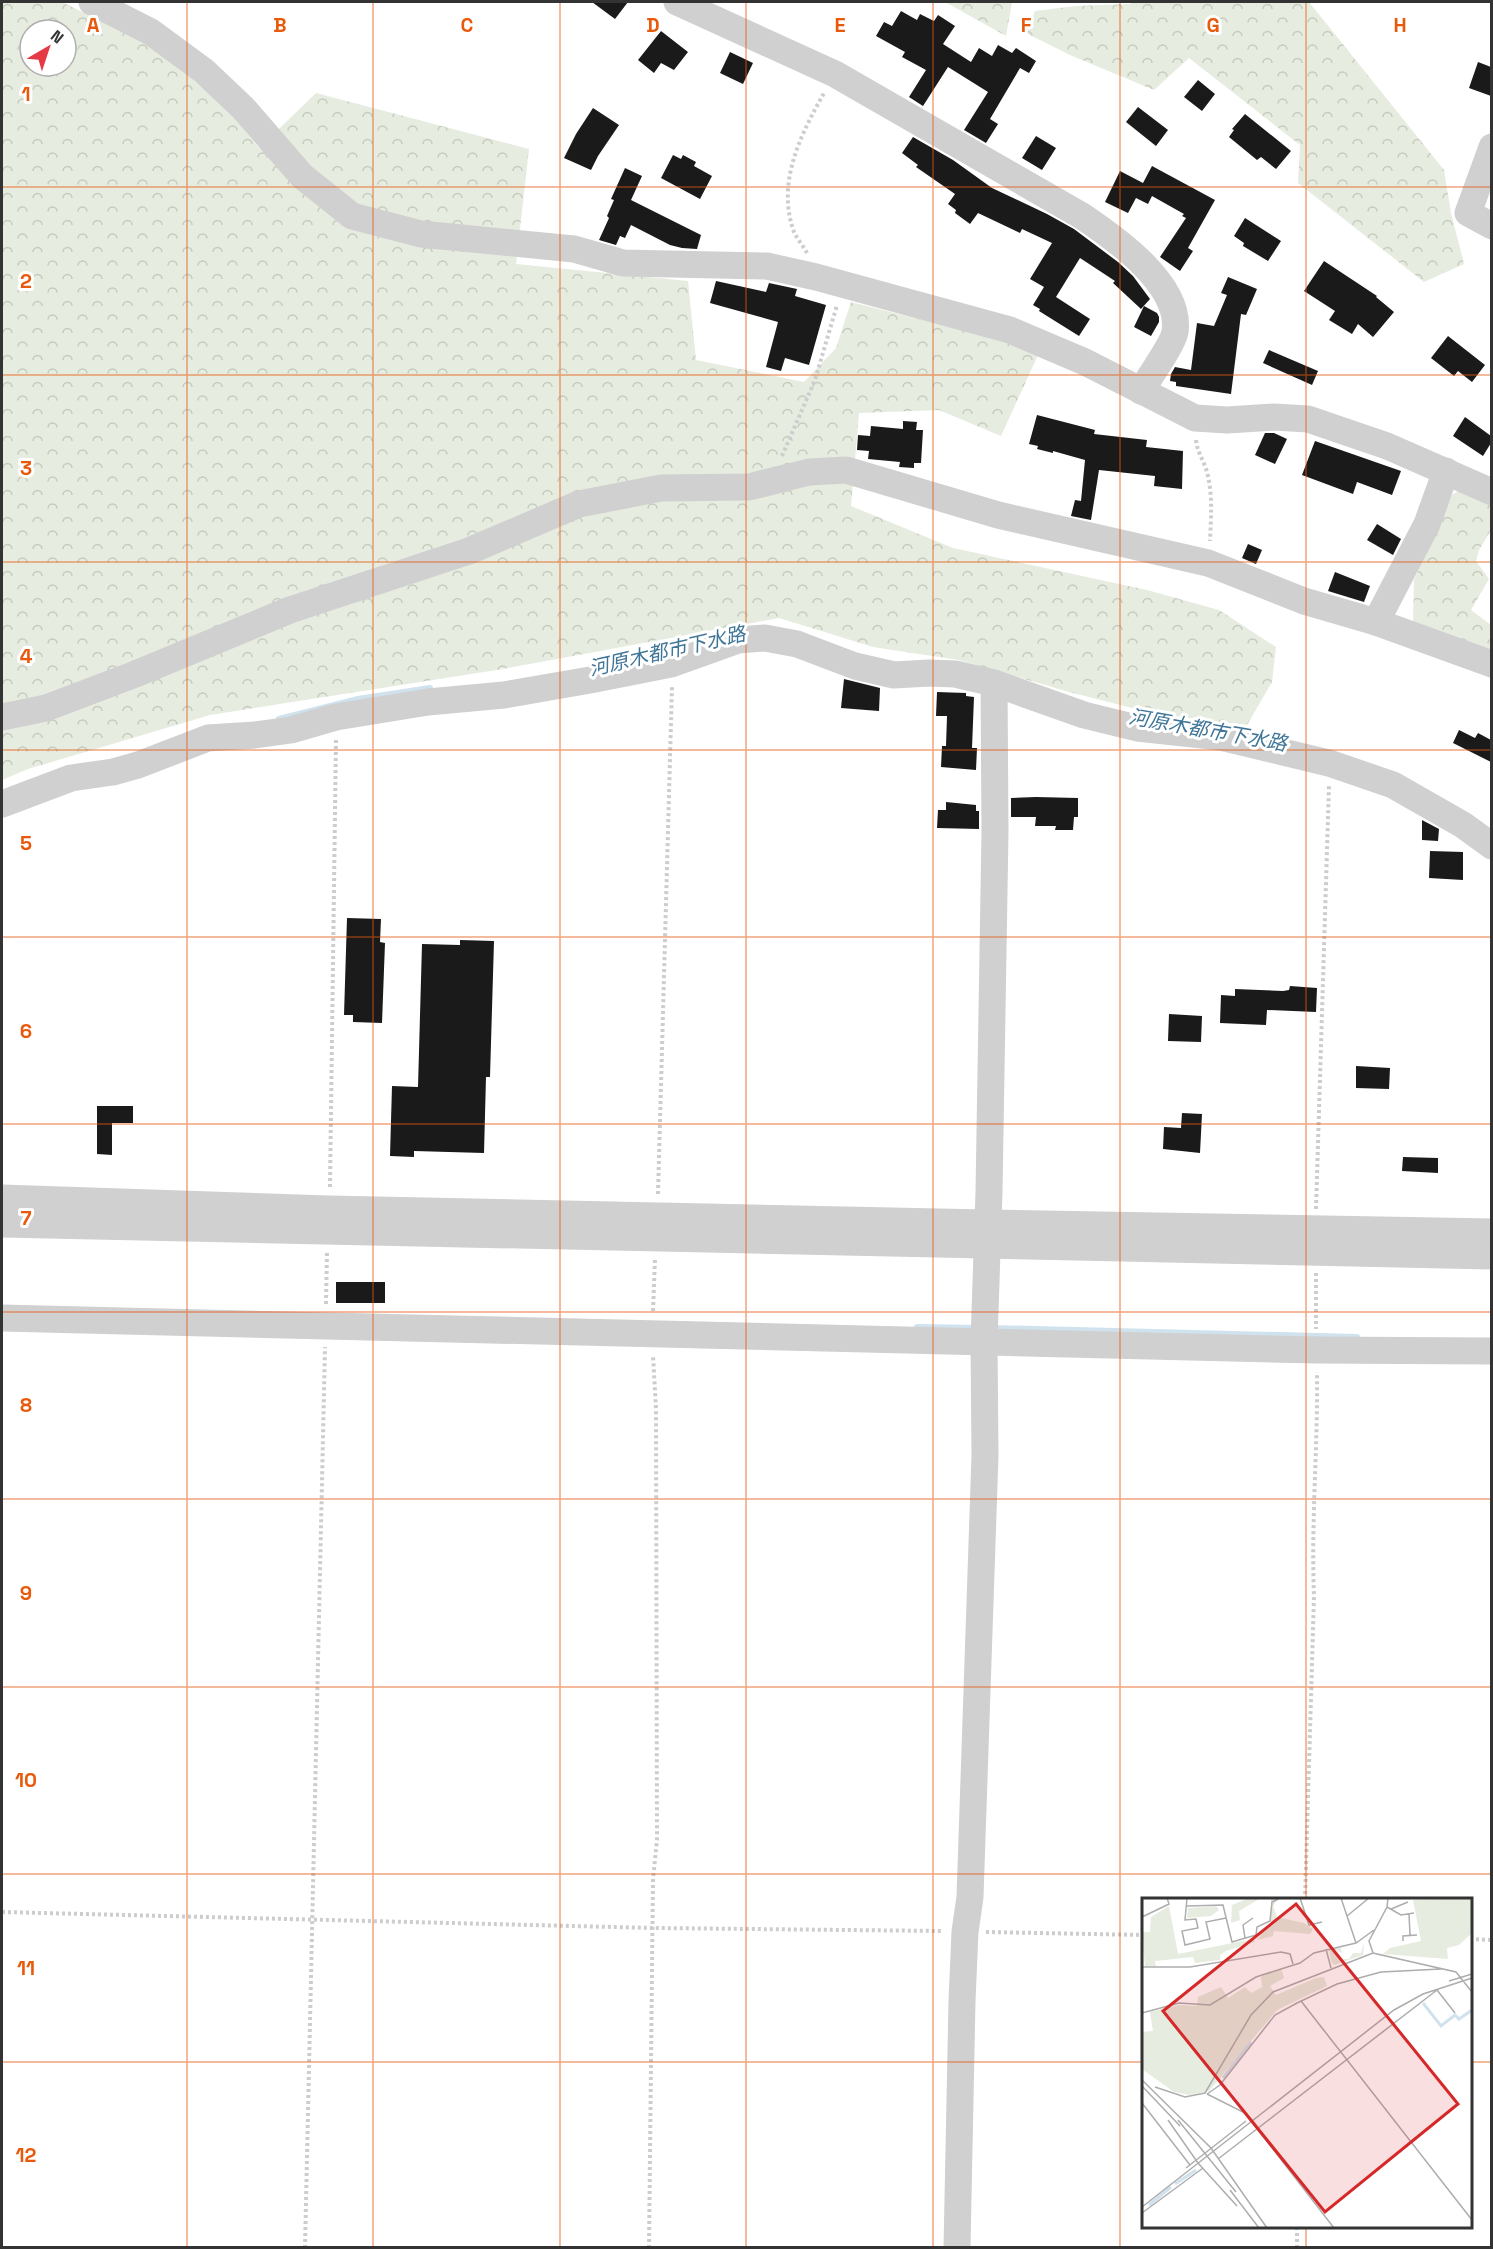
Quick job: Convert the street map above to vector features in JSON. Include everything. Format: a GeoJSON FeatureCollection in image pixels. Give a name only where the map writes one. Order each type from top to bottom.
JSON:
{"type":"FeatureCollection","features":[{"type":"Feature","properties":{"kind":"street"},"geometry":{"type":"LineString","coordinates":[[92,2],[151,32],[204,71],[243,108],[302,176],[352,216],[421,234],[574,249],[623,263],[767,266],[816,277],[1010,330],[1085,362],[1195,418],[1308,419],[1387,446],[1491,492]]}},
{"type":"Feature","properties":{"kind":"street"},"geometry":{"type":"LineString","coordinates":[[677,2],[835,74],[1082,216],[1121,242],[1154,277],[1175,307],[1175,334],[1141,391]]}},
{"type":"Feature","properties":{"kind":"street"},"geometry":{"type":"LineString","coordinates":[[1491,147],[1468,213],[1491,226]]}},
{"type":"Feature","properties":{"kind":"street"},"geometry":{"type":"LineString","coordinates":[[2,717],[46,708],[133,675],[290,610],[469,551],[579,504],[661,488],[749,487],[809,472],[846,470],[998,515],[1208,563],[1304,601],[1376,622],[1491,664]]}},
{"type":"Feature","properties":{"kind":"street"},"geometry":{"type":"LineString","coordinates":[[1376,622],[1427,524],[1446,471]]}},
{"type":"Feature","properties":{"kind":"street"},"geometry":{"type":"LineString","coordinates":[[2,804],[71,778],[113,772],[138,765],[208,738],[291,730],[336,717],[428,702],[504,695],[672,664],[738,640],[765,638],[797,645],[855,666],[894,675],[955,674],[994,683],[1084,715],[1137,728],[1221,737],[1329,763],[1393,785],[1463,825],[1491,846]]}},
{"type":"Feature","properties":{"kind":"street"},"geometry":{"type":"LineString","coordinates":[[957,2247],[965,1932],[970,1897],[985,1455],[984,1342],[994,854],[994,683]]}},
{"type":"Feature","properties":{"kind":"street"},"geometry":{"type":"LineString","coordinates":[[2,1198],[328,1209],[657,1215],[987,1234]]}},
{"type":"Feature","properties":{"kind":"street"},"geometry":{"type":"LineString","coordinates":[[2,1224],[1316,1239],[1491,1232]]}},
{"type":"Feature","properties":{"kind":"street"},"geometry":{"type":"LineString","coordinates":[[1316,1239],[1491,1256]]}},
{"type":"Feature","properties":{"kind":"street"},"geometry":{"type":"LineString","coordinates":[[2,1318],[1316,1350],[1491,1351]]}},
{"type":"Feature","properties":{"kind":"path"},"geometry":{"type":"LineString","coordinates":[[816,277],[816,266],[793,231],[788,208],[789,185],[795,151],[806,125],[835,74]]}},
{"type":"Feature","properties":{"kind":"path"},"geometry":{"type":"LineString","coordinates":[[776,480],[788,439],[815,380],[830,336],[842,284]]}},
{"type":"Feature","properties":{"kind":"path"},"geometry":{"type":"LineString","coordinates":[[1195,418],[1197,448],[1206,470],[1212,499],[1208,563]]}},
{"type":"Feature","properties":{"kind":"path"},"geometry":{"type":"LineString","coordinates":[[657,1215],[672,732],[672,664]]}},
{"type":"Feature","properties":{"kind":"path"},"geometry":{"type":"LineString","coordinates":[[328,1209],[336,717]]}},
{"type":"Feature","properties":{"kind":"path"},"geometry":{"type":"LineString","coordinates":[[1305,1898],[1314,1596],[1312,1558],[1318,1439],[1316,1239],[1329,763]]}},
{"type":"Feature","properties":{"kind":"path"},"geometry":{"type":"LineString","coordinates":[[305,2247],[327,1244]]}},
{"type":"Feature","properties":{"kind":"path"},"geometry":{"type":"LineString","coordinates":[[649,2247],[653,1879],[657,1828],[656,1409],[652,1334],[655,1251]]}},
{"type":"Feature","properties":{"kind":"path"},"geometry":{"type":"LineString","coordinates":[[2,1912],[654,1928],[1142,1935]]}},
{"type":"Feature","properties":{"kind":"path"},"geometry":{"type":"LineString","coordinates":[[1472,1939],[1491,1940]]}},
{"type":"Feature","properties":{"kind":"path"},"geometry":{"type":"LineString","coordinates":[[1297,2228],[1297,2247]]}},
{"type":"Feature","properties":{"kind":"green space"},"geometry":{"type":"Polygon","coordinates":[[[2,2],[62,2],[144,42],[220,100],[259,148],[316,93],[529,149],[516,264],[688,281],[696,360],[804,382],[836,348],[851,302],[998,339],[1038,355],[1001,436],[939,410],[859,413],[851,506],[953,548],[1147,590],[1219,610],[1276,647],[1272,682],[1247,725],[1156,714],[959,660],[873,647],[779,618],[503,669],[210,715],[28,769],[2,780],[2,2]]]}},
{"type":"Feature","properties":{"kind":"green space"},"geometry":{"type":"Polygon","coordinates":[[[925,2],[1012,2],[1006,36],[947,3],[925,2]]]}},
{"type":"Feature","properties":{"kind":"green space"},"geometry":{"type":"Polygon","coordinates":[[[1132,2],[1309,2],[1444,170],[1451,213],[1464,264],[1424,282],[1298,183],[1300,145],[1189,58],[1154,90],[1070,55],[1026,33],[1035,11],[1076,6],[1130,4],[1132,2]]]}},
{"type":"Feature","properties":{"kind":"green space"},"geometry":{"type":"Polygon","coordinates":[[[1460,490],[1491,504],[1491,530],[1479,550],[1476,561],[1489,579],[1471,610],[1491,625],[1491,652],[1413,622],[1414,580],[1452,495],[1460,490]]]}},
{"type":"Feature","properties":{"kind":"building"},"geometry":{"type":"Polygon","coordinates":[[[592,2],[628,2],[615,19],[592,2]]]}},
{"type":"Feature","properties":{"kind":"building"},"geometry":{"type":"Polygon","coordinates":[[[901,11],[917,20],[920,14],[934,21],[938,15],[955,26],[943,44],[971,62],[979,48],[992,56],[998,45],[1012,53],[1016,48],[1036,61],[1029,73],[1020,68],[990,119],[998,124],[986,143],[964,130],[988,92],[948,67],[923,106],[909,97],[926,70],[902,57],[905,52],[876,36],[884,22],[892,26],[901,11]]]}},
{"type":"Feature","properties":{"kind":"building"},"geometry":{"type":"Polygon","coordinates":[[[661,31],[688,52],[674,70],[661,63],[654,73],[638,60],[661,31]]]}},
{"type":"Feature","properties":{"kind":"building"},"geometry":{"type":"Polygon","coordinates":[[[730,52],[753,63],[743,84],[720,73],[730,52]]]}},
{"type":"Feature","properties":{"kind":"building"},"geometry":{"type":"Polygon","coordinates":[[[1478,62],[1491,67],[1491,96],[1469,88],[1478,62]]]}},
{"type":"Feature","properties":{"kind":"building"},"geometry":{"type":"Polygon","coordinates":[[[1198,80],[1215,94],[1202,111],[1184,97],[1198,80]]]}},
{"type":"Feature","properties":{"kind":"building"},"geometry":{"type":"Polygon","coordinates":[[[1138,107],[1168,130],[1156,146],[1126,122],[1138,107]]]}},
{"type":"Feature","properties":{"kind":"building"},"geometry":{"type":"Polygon","coordinates":[[[593,108],[619,125],[591,170],[564,158],[593,108]]]}},
{"type":"Feature","properties":{"kind":"building"},"geometry":{"type":"Polygon","coordinates":[[[1245,114],[1291,151],[1276,169],[1261,157],[1257,160],[1229,137],[1234,130],[1232,129],[1245,114]]]}},
{"type":"Feature","properties":{"kind":"building"},"geometry":{"type":"Polygon","coordinates":[[[1036,136],[1056,148],[1042,170],[1022,158],[1036,136]]]}},
{"type":"Feature","properties":{"kind":"building"},"geometry":{"type":"Polygon","coordinates":[[[913,137],[953,160],[992,188],[1074,229],[1118,262],[1133,276],[1150,299],[1141,309],[1113,283],[1115,281],[1080,258],[1056,297],[1090,319],[1079,336],[1039,311],[1040,309],[1033,305],[1044,287],[1030,279],[1052,243],[1022,229],[1020,233],[978,213],[970,224],[955,213],[956,210],[948,204],[955,194],[916,167],[918,165],[902,153],[913,137]]]}},
{"type":"Feature","properties":{"kind":"building"},"geometry":{"type":"Polygon","coordinates":[[[673,155],[681,159],[683,155],[696,162],[694,166],[712,176],[700,199],[661,178],[673,155]]]}},
{"type":"Feature","properties":{"kind":"building"},"geometry":{"type":"Polygon","coordinates":[[[1152,166],[1215,200],[1188,248],[1193,251],[1180,271],[1160,257],[1186,218],[1182,216],[1184,214],[1152,196],[1148,204],[1136,198],[1128,213],[1105,202],[1120,171],[1143,183],[1152,166]]]}},
{"type":"Feature","properties":{"kind":"building"},"geometry":{"type":"Polygon","coordinates":[[[625,168],[642,176],[631,200],[701,235],[697,249],[670,245],[631,225],[625,238],[620,236],[616,245],[599,240],[609,218],[607,216],[614,200],[611,199],[625,168]]]}},
{"type":"Feature","properties":{"kind":"building"},"geometry":{"type":"Polygon","coordinates":[[[1245,218],[1281,241],[1268,261],[1243,246],[1244,243],[1234,236],[1245,218]]]}},
{"type":"Feature","properties":{"kind":"building"},"geometry":{"type":"Polygon","coordinates":[[[1324,261],[1377,296],[1394,312],[1373,337],[1358,324],[1352,334],[1329,320],[1335,311],[1304,291],[1324,261]]]}},
{"type":"Feature","properties":{"kind":"building"},"geometry":{"type":"Polygon","coordinates":[[[1228,277],[1257,289],[1246,315],[1241,314],[1231,394],[1176,386],[1176,382],[1170,381],[1171,374],[1175,367],[1191,370],[1197,323],[1214,326],[1227,295],[1221,293],[1228,277]]]}},
{"type":"Feature","properties":{"kind":"building"},"geometry":{"type":"Polygon","coordinates":[[[716,281],[766,292],[769,283],[797,289],[795,296],[826,305],[809,365],[785,358],[781,371],[766,367],[778,322],[710,303],[716,281]]]}},
{"type":"Feature","properties":{"kind":"building"},"geometry":{"type":"Polygon","coordinates":[[[1144,306],[1157,313],[1159,317],[1159,322],[1151,336],[1134,327],[1144,306]]]}},
{"type":"Feature","properties":{"kind":"building"},"geometry":{"type":"Polygon","coordinates":[[[1448,336],[1485,365],[1472,382],[1458,371],[1454,376],[1431,358],[1448,336]]]}},
{"type":"Feature","properties":{"kind":"building"},"geometry":{"type":"Polygon","coordinates":[[[1269,350],[1318,371],[1312,385],[1263,363],[1269,350]]]}},
{"type":"Feature","properties":{"kind":"building"},"geometry":{"type":"Polygon","coordinates":[[[1037,415],[1095,430],[1094,434],[1147,440],[1146,447],[1183,451],[1182,489],[1154,486],[1155,476],[1099,470],[1091,520],[1071,516],[1075,500],[1081,501],[1085,460],[1037,449],[1038,446],[1029,444],[1037,415]]]}},
{"type":"Feature","properties":{"kind":"building"},"geometry":{"type":"Polygon","coordinates":[[[1465,417],[1491,436],[1491,443],[1483,456],[1453,436],[1465,417]]]}},
{"type":"Feature","properties":{"kind":"building"},"geometry":{"type":"Polygon","coordinates":[[[903,421],[917,422],[916,430],[923,430],[921,463],[914,463],[914,468],[899,467],[900,462],[868,459],[869,451],[857,450],[858,435],[870,436],[871,426],[903,429],[903,421]]]}},
{"type":"Feature","properties":{"kind":"building"},"geometry":{"type":"Polygon","coordinates":[[[1265,433],[1274,433],[1287,439],[1275,464],[1255,455],[1265,433]]]}},
{"type":"Feature","properties":{"kind":"building"},"geometry":{"type":"Polygon","coordinates":[[[1315,441],[1401,471],[1392,495],[1357,482],[1353,494],[1302,475],[1315,441]]]}},
{"type":"Feature","properties":{"kind":"building"},"geometry":{"type":"Polygon","coordinates":[[[1377,524],[1401,539],[1393,555],[1367,540],[1377,524]]]}},
{"type":"Feature","properties":{"kind":"building"},"geometry":{"type":"Polygon","coordinates":[[[1248,544],[1262,550],[1256,564],[1242,558],[1248,544]]]}},
{"type":"Feature","properties":{"kind":"building"},"geometry":{"type":"Polygon","coordinates":[[[1335,572],[1370,586],[1364,602],[1328,591],[1335,572]]]}},
{"type":"Feature","properties":{"kind":"building"},"geometry":{"type":"Polygon","coordinates":[[[844,679],[880,688],[879,711],[841,708],[844,679]]]}},
{"type":"Feature","properties":{"kind":"building"},"geometry":{"type":"Polygon","coordinates":[[[937,692],[966,693],[966,696],[974,697],[972,748],[977,748],[976,770],[941,767],[942,746],[946,746],[947,716],[936,716],[937,692]]]}},
{"type":"Feature","properties":{"kind":"building"},"geometry":{"type":"Polygon","coordinates":[[[1459,730],[1475,738],[1478,733],[1491,740],[1491,762],[1453,743],[1459,730]]]}},
{"type":"Feature","properties":{"kind":"building"},"geometry":{"type":"Polygon","coordinates":[[[1011,798],[1078,798],[1078,817],[1074,817],[1073,830],[1055,830],[1056,826],[1035,826],[1036,817],[1011,817],[1011,798]]]}},
{"type":"Feature","properties":{"kind":"building"},"geometry":{"type":"Polygon","coordinates":[[[946,802],[976,805],[976,811],[979,811],[979,829],[937,828],[938,810],[946,810],[946,802]]]}},
{"type":"Feature","properties":{"kind":"building"},"geometry":{"type":"Polygon","coordinates":[[[1422,820],[1439,829],[1438,841],[1422,840],[1422,820]]]}},
{"type":"Feature","properties":{"kind":"building"},"geometry":{"type":"Polygon","coordinates":[[[1430,851],[1463,852],[1463,880],[1429,878],[1430,851]]]}},
{"type":"Feature","properties":{"kind":"building"},"geometry":{"type":"Polygon","coordinates":[[[347,918],[381,919],[380,942],[385,943],[382,1023],[353,1022],[353,1015],[344,1015],[347,918]]]}},
{"type":"Feature","properties":{"kind":"building"},"geometry":{"type":"Polygon","coordinates":[[[460,940],[494,941],[490,1077],[486,1077],[484,1153],[414,1151],[414,1157],[390,1156],[392,1086],[418,1087],[422,944],[460,945],[460,940]]]}},
{"type":"Feature","properties":{"kind":"building"},"geometry":{"type":"Polygon","coordinates":[[[1290,986],[1317,988],[1316,1012],[1267,1010],[1266,1025],[1220,1023],[1221,995],[1235,996],[1235,989],[1283,991],[1289,990],[1290,986]]]}},
{"type":"Feature","properties":{"kind":"building"},"geometry":{"type":"Polygon","coordinates":[[[1169,1014],[1202,1016],[1201,1042],[1168,1041],[1169,1014]]]}},
{"type":"Feature","properties":{"kind":"building"},"geometry":{"type":"Polygon","coordinates":[[[1356,1066],[1390,1068],[1389,1089],[1356,1088],[1356,1066]]]}},
{"type":"Feature","properties":{"kind":"building"},"geometry":{"type":"Polygon","coordinates":[[[97,1106],[133,1106],[133,1123],[112,1123],[112,1155],[97,1154],[97,1106]]]}},
{"type":"Feature","properties":{"kind":"building"},"geometry":{"type":"Polygon","coordinates":[[[1182,1113],[1202,1114],[1200,1153],[1163,1149],[1164,1127],[1181,1128],[1182,1113]]]}},
{"type":"Feature","properties":{"kind":"building"},"geometry":{"type":"Polygon","coordinates":[[[1403,1157],[1438,1158],[1438,1173],[1402,1171],[1403,1157]]]}},
{"type":"Feature","properties":{"kind":"building"},"geometry":{"type":"Polygon","coordinates":[[[336,1282],[385,1282],[385,1303],[336,1303],[336,1282]]]}},
{"type":"Feature","properties":{"kind":"waterway","name":"河原木都市下水路"},"geometry":{"type":"LineString","coordinates":[[279,719],[358,699],[430,688]]}},
{"type":"Feature","properties":{"kind":"waterway"},"geometry":{"type":"LineString","coordinates":[[917,1327],[979,1328]]}},
{"type":"Feature","properties":{"kind":"waterway"},"geometry":{"type":"LineString","coordinates":[[992,1328],[1357,1337]]}}]}
